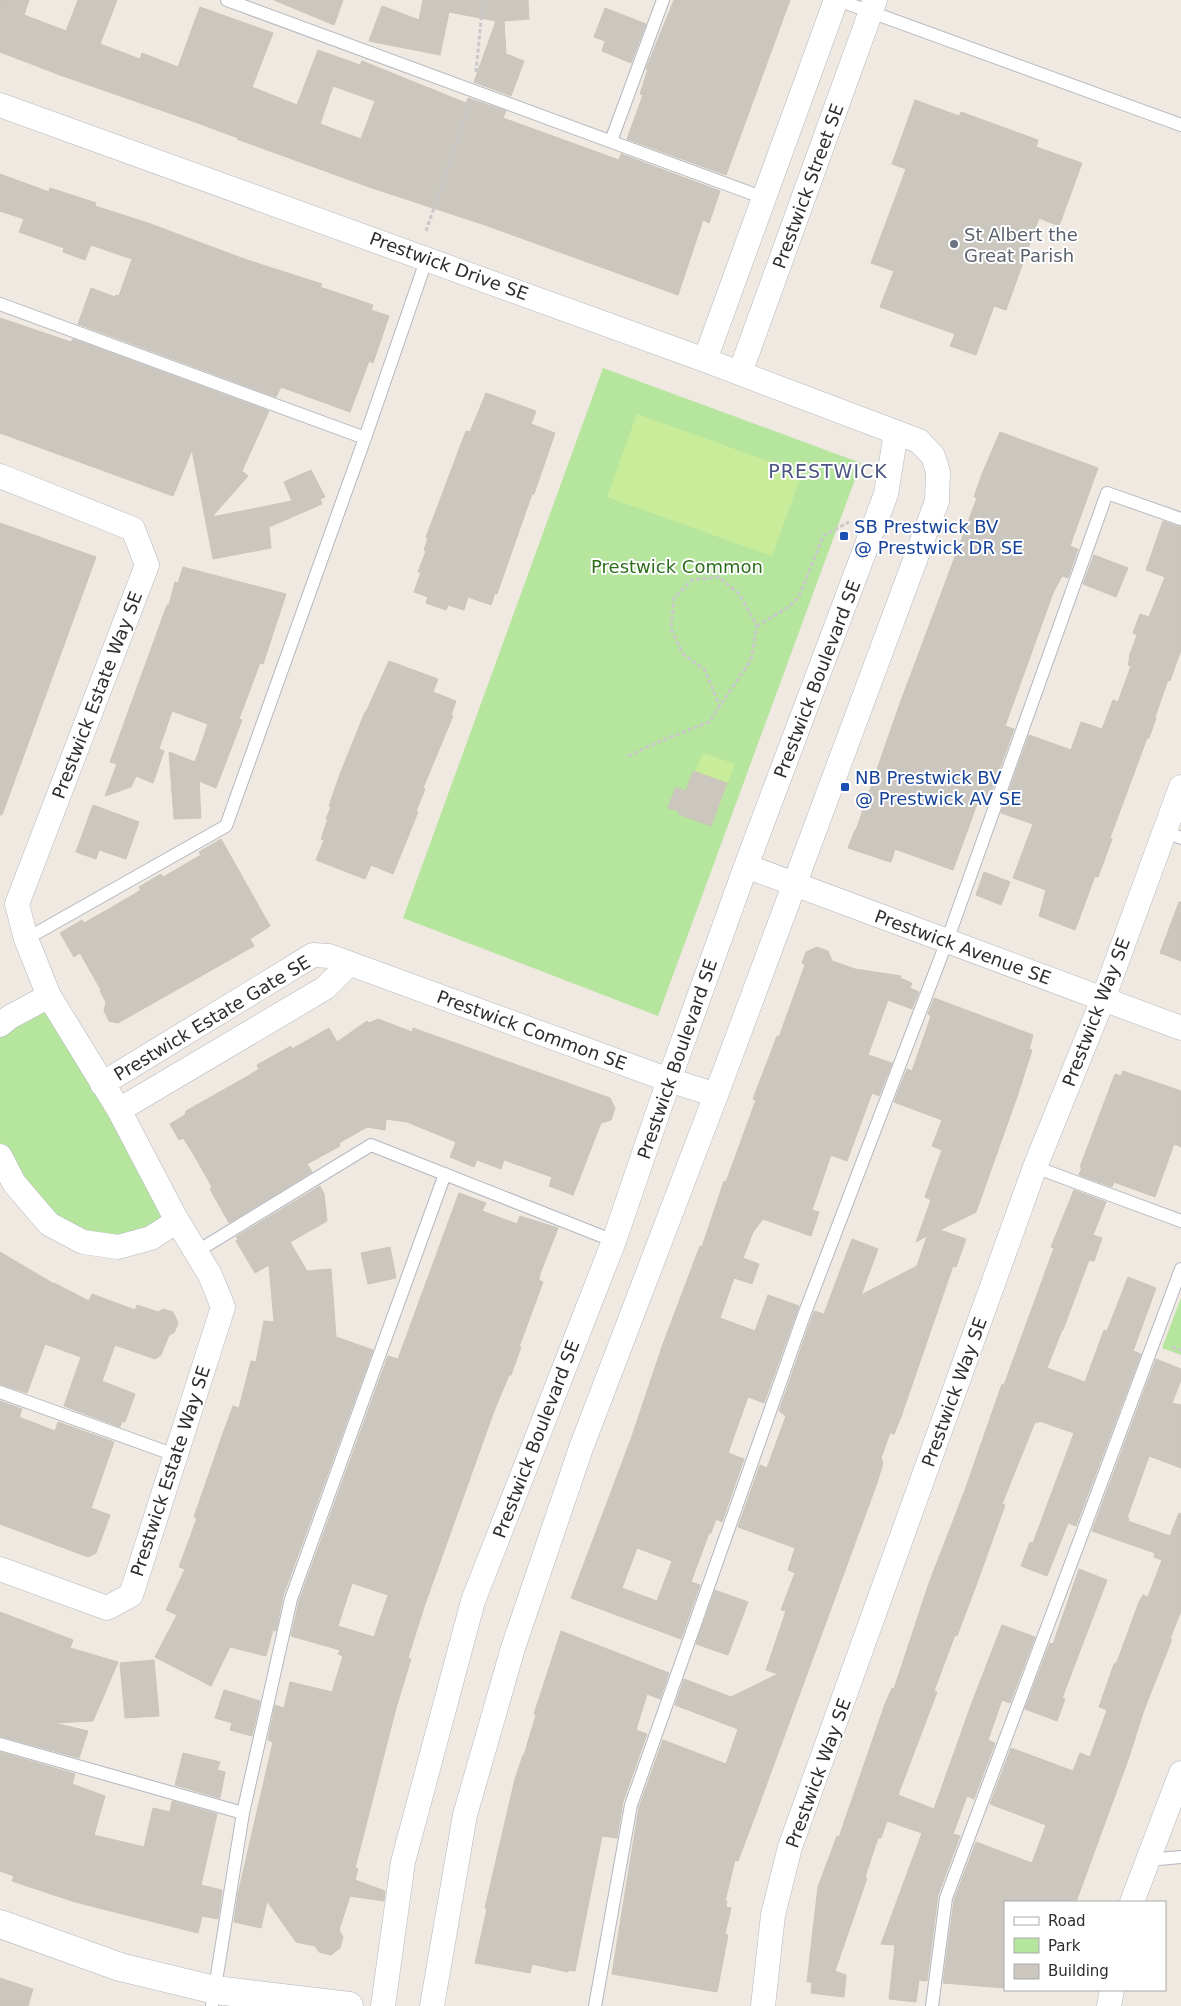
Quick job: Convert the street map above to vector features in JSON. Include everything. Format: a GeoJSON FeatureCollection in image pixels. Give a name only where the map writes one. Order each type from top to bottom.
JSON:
{"type":"FeatureCollection","features":[{"type":"Feature","properties":{"kind":"street"},"geometry":{"type":"LineString","coordinates":[[705,360],[837,0]]}},
{"type":"Feature","properties":{"kind":"street","name":"Prestwick Street SE"},"geometry":{"type":"LineString","coordinates":[[740,373],[873,6]]}},
{"type":"Feature","properties":{"kind":"street","name":"Prestwick Drive SE"},"geometry":{"type":"LineString","coordinates":[[0,105],[705,360],[896,434]]}},
{"type":"Feature","properties":{"kind":"street"},"geometry":{"type":"LineString","coordinates":[[432,2006],[465,1816],[513,1648],[581,1448],[795,885],[937,501],[938,472],[933,456],[918,441],[896,434]]}},
{"type":"Feature","properties":{"kind":"street","name":"Prestwick Boulevard SE"},"geometry":{"type":"LineString","coordinates":[[383,2006],[403,1862],[473,1601],[614,1241],[668,1080],[746,866],[886,494],[896,434]]}},
{"type":"Feature","properties":{"kind":"street","name":"Prestwick Estate Way SE"},"geometry":{"type":"LineString","coordinates":[[0,476],[133,529],[147,565],[17,904],[26,939],[49,996],[119,1110],[177,1220],[210,1274],[222,1307],[131,1595],[107,1608],[0,1569]]}},
{"type":"Feature","properties":{"kind":"street","name":"Prestwick Way SE"},"geometry":{"type":"LineString","coordinates":[[763,2006],[773,1915],[790,1847],[1035,1167],[1102,999],[1173,835],[1181,787]]}},
{"type":"Feature","properties":{"kind":"street","name":"Prestwick Avenue SE"},"geometry":{"type":"LineString","coordinates":[[746,866],[1181,1028]]}},
{"type":"Feature","properties":{"kind":"street","name":"Prestwick Estate Gate SE"},"geometry":{"type":"LineString","coordinates":[[102,1084],[313,955],[329,956],[349,964],[325,988],[119,1110]]}},
{"type":"Feature","properties":{"kind":"street","name":"Prestwick Common SE"},"geometry":{"type":"LineString","coordinates":[[349,964],[668,1080],[716,1095]]}},
{"type":"Feature","properties":{"kind":"street"},"geometry":{"type":"LineString","coordinates":[[0,1025],[10,1017],[49,996]]}},
{"type":"Feature","properties":{"kind":"street"},"geometry":{"type":"LineString","coordinates":[[0,1156],[14,1183],[49,1224],[82,1242],[118,1247],[151,1238],[177,1220]]}},
{"type":"Feature","properties":{"kind":"street"},"geometry":{"type":"LineString","coordinates":[[1132,1901],[1181,1773]]}},
{"type":"Feature","properties":{"kind":"street"},"geometry":{"type":"LineString","coordinates":[[0,1924],[214,1998],[349,2006]]}},
{"type":"Feature","properties":{"kind":"street"},"geometry":{"type":"LineString","coordinates":[[1109,2006],[1112,1991]]}},
{"type":"Feature","properties":{"kind":"lane"},"geometry":{"type":"LineString","coordinates":[[227,0],[764,198]]}},
{"type":"Feature","properties":{"kind":"lane"},"geometry":{"type":"LineString","coordinates":[[611,141],[663,0]]}},
{"type":"Feature","properties":{"kind":"lane"},"geometry":{"type":"LineString","coordinates":[[837,0],[873,6],[1181,125]]}},
{"type":"Feature","properties":{"kind":"lane"},"geometry":{"type":"LineString","coordinates":[[26,939],[226,826],[365,438],[427,258]]}},
{"type":"Feature","properties":{"kind":"lane"},"geometry":{"type":"LineString","coordinates":[[0,304],[365,438]]}},
{"type":"Feature","properties":{"kind":"lane"},"geometry":{"type":"LineString","coordinates":[[595,2006],[631,1805],[804,1315],[947,941],[1107,493],[1181,519]]}},
{"type":"Feature","properties":{"kind":"lane"},"geometry":{"type":"LineString","coordinates":[[196,1252],[370,1145],[614,1241]]}},
{"type":"Feature","properties":{"kind":"lane"},"geometry":{"type":"LineString","coordinates":[[1035,1167],[1181,1221]]}},
{"type":"Feature","properties":{"kind":"lane"},"geometry":{"type":"LineString","coordinates":[[214,1998],[243,1813],[291,1599],[445,1174]]}},
{"type":"Feature","properties":{"kind":"lane"},"geometry":{"type":"LineString","coordinates":[[932,2006],[946,1898],[1181,1269]]}},
{"type":"Feature","properties":{"kind":"lane"},"geometry":{"type":"LineString","coordinates":[[0,1392],[175,1455]]}},
{"type":"Feature","properties":{"kind":"lane"},"geometry":{"type":"LineString","coordinates":[[0,1744],[243,1813]]}},
{"type":"Feature","properties":{"kind":"lane"},"geometry":{"type":"LineString","coordinates":[[1148,1860],[1181,1857]]}},
{"type":"Feature","properties":{"kind":"path"},"geometry":{"type":"LineString","coordinates":[[426,231],[474,91],[483,0]]}},
{"type":"Feature","properties":{"kind":"path"},"geometry":{"type":"LineString","coordinates":[[757,626],[787,608],[799,597],[823,536],[850,521]]}},
{"type":"Feature","properties":{"kind":"path"},"geometry":{"type":"LineString","coordinates":[[628,756],[709,722],[720,707],[750,660],[757,626],[740,595],[719,577],[692,580],[674,598],[671,629],[682,654],[705,670],[720,707]]}},
{"type":"Feature","properties":{"kind":"green space","name":"Prestwick Common"},"geometry":{"type":"Polygon","coordinates":[[[603,368],[861,463],[658,1016],[403,918],[603,368]]]}},
{"type":"Feature","properties":{"kind":"green space"},"geometry":{"type":"Polygon","coordinates":[[[637,414],[802,473],[772,556],[607,497],[637,414]]]}},
{"type":"Feature","properties":{"kind":"green space"},"geometry":{"type":"Polygon","coordinates":[[[703,753],[735,764],[713,822],[691,813],[691,781],[703,753]]]}},
{"type":"Feature","properties":{"kind":"green space"},"geometry":{"type":"Polygon","coordinates":[[[49,996],[175,1217],[151,1238],[83,1242],[0,1156],[0,1025],[49,996]]]}},
{"type":"Feature","properties":{"kind":"green space"},"geometry":{"type":"Polygon","coordinates":[[[1181,1298],[1181,1355],[1162,1348],[1181,1298]]]}},
{"type":"Feature","properties":{"kind":"building"},"geometry":{"type":"Polygon","coordinates":[[[0,0],[29,0],[24,15],[66,31],[78,0],[117,0],[100,44],[140,59],[142,53],[178,67],[200,7],[273,33],[252,87],[297,105],[318,50],[360,65],[362,61],[466,103],[468,98],[506,111],[503,118],[619,160],[621,154],[720,191],[709,223],[703,220],[678,295],[485,225],[372,188],[0,52],[0,0]],[[333,86],[320,124],[361,139],[375,101],[333,86]]]}},
{"type":"Feature","properties":{"kind":"building"},"geometry":{"type":"Polygon","coordinates":[[[274,0],[343,0],[334,25],[274,0]]]}},
{"type":"Feature","properties":{"kind":"building"},"geometry":{"type":"Polygon","coordinates":[[[423,0],[528,0],[529,19],[504,21],[506,54],[524,61],[511,96],[474,82],[496,21],[449,12],[440,55],[369,41],[382,6],[419,20],[423,0]]]}},
{"type":"Feature","properties":{"kind":"building"},"geometry":{"type":"Polygon","coordinates":[[[674,0],[790,0],[726,175],[627,139],[643,95],[640,94],[648,69],[646,69],[674,0]]]}},
{"type":"Feature","properties":{"kind":"building"},"geometry":{"type":"Polygon","coordinates":[[[605,8],[646,24],[631,63],[602,51],[605,41],[594,37],[605,8]]]}},
{"type":"Feature","properties":{"kind":"building","name":"St Albert the Great Parish"},"geometry":{"type":"Polygon","coordinates":[[[915,100],[959,116],[961,112],[1038,140],[1036,147],[1082,163],[1059,226],[1039,218],[1006,310],[994,306],[976,355],[950,346],[955,334],[880,307],[894,271],[871,263],[906,169],[892,164],[915,100]]]}},
{"type":"Feature","properties":{"kind":"building"},"geometry":{"type":"Polygon","coordinates":[[[0,174],[49,192],[50,188],[96,203],[95,206],[148,223],[247,260],[322,284],[320,287],[373,305],[371,310],[389,316],[373,363],[369,361],[350,412],[281,387],[276,397],[78,324],[91,288],[115,297],[116,295],[119,296],[132,259],[91,245],[85,260],[63,252],[64,248],[19,232],[24,219],[0,211],[0,174]]]}},
{"type":"Feature","properties":{"kind":"building"},"geometry":{"type":"Polygon","coordinates":[[[0,318],[71,342],[73,339],[269,411],[242,471],[248,476],[212,517],[292,501],[284,482],[311,470],[325,497],[320,499],[322,504],[269,527],[271,548],[213,559],[192,450],[173,496],[0,433],[0,318]]]}},
{"type":"Feature","properties":{"kind":"building"},"geometry":{"type":"Polygon","coordinates":[[[486,393],[536,411],[531,424],[555,433],[497,594],[495,593],[491,605],[468,597],[464,610],[448,605],[446,610],[426,603],[428,597],[414,592],[421,572],[418,572],[426,551],[424,550],[428,538],[426,537],[466,431],[470,432],[486,393]]]}},
{"type":"Feature","properties":{"kind":"building"},"geometry":{"type":"Polygon","coordinates":[[[1000,432],[1098,468],[1070,546],[1078,549],[1068,578],[1062,576],[1053,593],[1005,726],[1014,729],[986,807],[977,804],[953,870],[895,849],[891,862],[848,848],[977,498],[974,497],[982,474],[1000,432]]]}},
{"type":"Feature","properties":{"kind":"building"},"geometry":{"type":"Polygon","coordinates":[[[1163,521],[1181,527],[1181,650],[1170,681],[1168,680],[1149,738],[1147,738],[1110,838],[1112,839],[1098,877],[1095,876],[1075,930],[1039,916],[1046,890],[1013,878],[1033,824],[1001,813],[1029,735],[1071,750],[1081,722],[1102,729],[1113,700],[1118,702],[1131,666],[1128,665],[1129,657],[1137,635],[1133,633],[1140,614],[1149,617],[1165,577],[1146,570],[1163,521]]]}},
{"type":"Feature","properties":{"kind":"building"},"geometry":{"type":"Polygon","coordinates":[[[0,523],[96,557],[2,815],[0,815],[0,523]]]}},
{"type":"Feature","properties":{"kind":"building"},"geometry":{"type":"Polygon","coordinates":[[[1094,555],[1128,568],[1116,597],[1083,584],[1094,555]]]}},
{"type":"Feature","properties":{"kind":"building"},"geometry":{"type":"Polygon","coordinates":[[[183,567],[286,594],[263,664],[260,663],[239,719],[242,720],[216,788],[199,781],[201,818],[174,819],[169,752],[195,762],[208,724],[172,711],[159,749],[164,751],[153,783],[136,776],[131,787],[105,796],[117,764],[110,762],[167,605],[169,605],[175,582],[178,583],[183,567]]]}},
{"type":"Feature","properties":{"kind":"building"},"geometry":{"type":"Polygon","coordinates":[[[389,661],[438,679],[433,692],[456,701],[451,715],[453,716],[423,788],[425,789],[416,811],[418,812],[393,874],[371,865],[365,879],[316,860],[324,840],[321,839],[331,807],[329,806],[340,774],[365,712],[389,661]]]}},
{"type":"Feature","properties":{"kind":"building"},"geometry":{"type":"Polygon","coordinates":[[[693,771],[727,783],[711,826],[678,814],[679,811],[668,808],[676,787],[686,791],[693,771]]]}},
{"type":"Feature","properties":{"kind":"building"},"geometry":{"type":"Polygon","coordinates":[[[93,805],[139,822],[126,859],[99,850],[96,859],[76,852],[93,805]]]}},
{"type":"Feature","properties":{"kind":"building"},"geometry":{"type":"Polygon","coordinates":[[[221,839],[270,926],[250,939],[254,946],[118,1023],[109,1021],[104,1011],[106,1002],[101,990],[80,953],[74,957],[60,933],[82,920],[84,923],[114,906],[141,890],[139,887],[161,874],[163,877],[201,855],[199,852],[221,839]]]}},
{"type":"Feature","properties":{"kind":"building"},"geometry":{"type":"Polygon","coordinates":[[[984,872],[1010,882],[1001,905],[976,895],[984,872]]]}},
{"type":"Feature","properties":{"kind":"building"},"geometry":{"type":"Polygon","coordinates":[[[1179,902],[1181,902],[1181,961],[1160,953],[1179,902]]]}},
{"type":"Feature","properties":{"kind":"building"},"geometry":{"type":"Polygon","coordinates":[[[817,947],[828,951],[832,961],[855,969],[901,976],[900,978],[912,983],[910,988],[919,992],[912,1009],[888,1000],[868,1055],[892,1063],[879,1096],[872,1093],[847,1161],[831,1155],[812,1210],[819,1212],[811,1236],[763,1219],[753,1232],[743,1258],[759,1264],[752,1284],[734,1278],[720,1318],[755,1331],[768,1295],[799,1306],[764,1403],[748,1397],[728,1453],[744,1459],[722,1522],[716,1519],[691,1582],[700,1585],[681,1639],[571,1598],[631,1439],[663,1344],[700,1246],[702,1247],[724,1181],[726,1182],[756,1100],[753,1099],[777,1036],[779,1037],[805,965],[802,963],[806,952],[817,947]],[[637,1548],[622,1588],[657,1601],[672,1561],[637,1548]]]}},
{"type":"Feature","properties":{"kind":"building"},"geometry":{"type":"Polygon","coordinates":[[[934,998],[1033,1035],[1029,1049],[1032,1050],[1018,1094],[976,1212],[940,1230],[966,1239],[956,1267],[953,1266],[901,1417],[894,1434],[890,1433],[881,1458],[883,1463],[877,1483],[738,1861],[735,1860],[725,1901],[727,1901],[726,1907],[731,1908],[725,1934],[728,1935],[717,1992],[612,1974],[639,1807],[663,1740],[726,1764],[738,1729],[675,1705],[684,1679],[731,1697],[778,1674],[766,1670],[786,1611],[781,1610],[795,1573],[788,1570],[795,1548],[738,1527],[760,1465],[767,1468],[786,1416],[779,1411],[814,1311],[824,1314],[852,1239],[878,1249],[861,1295],[917,1266],[927,1236],[916,1242],[931,1200],[925,1197],[942,1150],[932,1146],[942,1120],[894,1102],[907,1069],[912,1071],[931,1016],[928,1014],[934,998]]]}},
{"type":"Feature","properties":{"kind":"building"},"geometry":{"type":"Polygon","coordinates":[[[378,1019],[412,1032],[413,1028],[610,1098],[615,1108],[611,1120],[601,1123],[573,1195],[549,1186],[552,1177],[504,1160],[501,1169],[477,1160],[474,1167],[450,1157],[456,1142],[407,1122],[386,1119],[385,1130],[367,1127],[339,1143],[340,1146],[307,1164],[312,1172],[229,1223],[210,1189],[212,1187],[191,1150],[183,1138],[179,1140],[170,1124],[185,1115],[186,1111],[259,1069],[257,1065],[291,1046],[292,1049],[329,1028],[337,1042],[367,1021],[369,1023],[378,1019]]]}},
{"type":"Feature","properties":{"kind":"building"},"geometry":{"type":"Polygon","coordinates":[[[1123,1071],[1181,1091],[1181,1147],[1174,1144],[1155,1197],[1114,1182],[1112,1187],[1079,1175],[1082,1167],[1080,1167],[1115,1074],[1121,1076],[1123,1071]]]}},
{"type":"Feature","properties":{"kind":"building"},"geometry":{"type":"Polygon","coordinates":[[[320,1186],[324,1194],[327,1221],[290,1242],[307,1271],[331,1269],[336,1337],[373,1350],[283,1596],[276,1631],[273,1630],[266,1656],[230,1647],[211,1686],[155,1657],[177,1615],[166,1610],[185,1569],[179,1567],[197,1518],[194,1517],[221,1439],[233,1406],[239,1408],[251,1361],[256,1362],[264,1321],[274,1322],[269,1265],[255,1273],[236,1241],[238,1239],[236,1237],[320,1186]]]}},
{"type":"Feature","properties":{"kind":"building"},"geometry":{"type":"Polygon","coordinates":[[[1074,1190],[1106,1202],[1093,1235],[1102,1238],[1094,1261],[1089,1260],[1047,1368],[1085,1382],[1104,1330],[1107,1331],[1128,1277],[1156,1288],[1133,1351],[1141,1354],[1076,1526],[1068,1523],[1047,1576],[1021,1566],[1030,1542],[1033,1543],[1074,1433],[1039,1421],[1038,1423],[1035,1422],[1002,1504],[1005,1505],[957,1636],[955,1635],[934,1691],[937,1692],[898,1795],[934,1809],[1002,1625],[1035,1637],[1010,1703],[1002,1700],[988,1740],[995,1743],[974,1799],[967,1796],[953,1834],[960,1836],[938,1895],[927,1981],[919,1980],[916,2002],[889,1999],[895,1945],[881,1944],[922,1833],[887,1821],[881,1838],[878,1838],[865,1877],[867,1878],[835,1971],[846,1975],[844,1997],[811,1993],[812,1982],[807,1982],[818,1887],[837,1836],[839,1837],[885,1704],[892,1688],[894,1689],[929,1583],[1054,1248],[1051,1247],[1074,1190]]]}},
{"type":"Feature","properties":{"kind":"building"},"geometry":{"type":"Polygon","coordinates":[[[459,1193],[486,1203],[482,1211],[517,1224],[520,1216],[558,1228],[540,1274],[539,1280],[543,1282],[519,1347],[521,1347],[511,1375],[509,1375],[494,1411],[424,1607],[408,1658],[411,1659],[396,1708],[355,1868],[358,1869],[355,1880],[385,1891],[384,1901],[350,1896],[339,1930],[343,1937],[340,1948],[331,1955],[319,1952],[315,1946],[296,1942],[267,1901],[261,1928],[234,1922],[238,1894],[273,1742],[268,1740],[275,1705],[284,1708],[290,1682],[332,1692],[343,1656],[338,1654],[340,1650],[291,1636],[299,1601],[388,1356],[398,1359],[459,1193]],[[352,1583],[338,1626],[374,1637],[388,1595],[352,1583]]]}},
{"type":"Feature","properties":{"kind":"building"},"geometry":{"type":"Polygon","coordinates":[[[390,1247],[396,1278],[368,1284],[361,1253],[390,1247]]]}},
{"type":"Feature","properties":{"kind":"building"},"geometry":{"type":"Polygon","coordinates":[[[0,1252],[54,1284],[89,1301],[92,1294],[135,1310],[137,1305],[158,1312],[163,1309],[173,1312],[178,1323],[174,1333],[169,1335],[161,1355],[155,1359],[115,1345],[102,1381],[135,1394],[125,1422],[122,1421],[120,1427],[64,1406],[81,1357],[45,1344],[27,1393],[0,1384],[0,1252]]]}},
{"type":"Feature","properties":{"kind":"building"},"geometry":{"type":"Polygon","coordinates":[[[1156,1359],[1181,1369],[1181,1380],[1172,1403],[1181,1405],[1181,1468],[1149,1456],[1127,1518],[1129,1518],[1128,1521],[1170,1536],[1179,1513],[1181,1514],[1181,1611],[1076,1901],[1004,1901],[1004,1988],[943,1983],[954,1900],[976,1842],[1032,1863],[1046,1825],[990,1804],[1011,1748],[1073,1771],[1080,1753],[1090,1757],[1107,1710],[1099,1707],[1114,1664],[1117,1662],[1139,1602],[1143,1595],[1148,1597],[1162,1560],[1154,1557],[1155,1553],[1092,1531],[1156,1359]]]}},
{"type":"Feature","properties":{"kind":"building"},"geometry":{"type":"Polygon","coordinates":[[[0,1401],[22,1409],[19,1417],[55,1431],[58,1422],[114,1442],[91,1508],[110,1515],[96,1553],[88,1557],[0,1524],[0,1401]]]}},
{"type":"Feature","properties":{"kind":"building"},"geometry":{"type":"Polygon","coordinates":[[[1079,1569],[1107,1580],[1062,1698],[1065,1699],[1057,1721],[1025,1709],[1050,1643],[1053,1644],[1079,1569]]]}},
{"type":"Feature","properties":{"kind":"building"},"geometry":{"type":"Polygon","coordinates":[[[715,1590],[748,1602],[728,1655],[696,1644],[715,1590]]]}},
{"type":"Feature","properties":{"kind":"building"},"geometry":{"type":"Polygon","coordinates":[[[0,1612],[73,1640],[70,1648],[118,1662],[93,1721],[54,1723],[88,1731],[79,1758],[0,1736],[0,1612]]]}},
{"type":"Feature","properties":{"kind":"building"},"geometry":{"type":"Polygon","coordinates":[[[561,1631],[669,1673],[660,1699],[647,1694],[636,1730],[647,1734],[623,1802],[617,1838],[602,1836],[575,1971],[569,1970],[568,1972],[532,1964],[530,1973],[475,1963],[487,1909],[485,1908],[515,1779],[561,1631]]]}},
{"type":"Feature","properties":{"kind":"building"},"geometry":{"type":"Polygon","coordinates":[[[154,1660],[159,1716],[125,1718],[120,1663],[154,1660]]]}},
{"type":"Feature","properties":{"kind":"building"},"geometry":{"type":"Polygon","coordinates":[[[224,1690],[260,1701],[252,1736],[230,1730],[232,1723],[215,1718],[224,1690]]]}},
{"type":"Feature","properties":{"kind":"building"},"geometry":{"type":"Polygon","coordinates":[[[0,1752],[75,1774],[72,1784],[105,1796],[94,1835],[144,1847],[153,1808],[170,1812],[172,1801],[217,1814],[201,1885],[222,1890],[218,1919],[202,1916],[198,1933],[75,1902],[12,1881],[14,1876],[0,1871],[0,1752]]]}},
{"type":"Feature","properties":{"kind":"building"},"geometry":{"type":"Polygon","coordinates":[[[183,1753],[220,1762],[217,1770],[225,1772],[220,1798],[175,1785],[183,1753]]]}},
{"type":"Feature","properties":{"kind":"building"},"geometry":{"type":"Polygon","coordinates":[[[0,1978],[33,1989],[28,2006],[0,2006],[0,1978]]]}},
{"type":"Feature","properties":{"kind":"place","name":"St Albert the Great Parish"},"geometry":{"type":"Point","coordinates":[954,244]}},
{"type":"Feature","properties":{"kind":"place","name":"SB Prestwick BV @ Prestwick DR SE"},"geometry":{"type":"Point","coordinates":[844,536]}},
{"type":"Feature","properties":{"kind":"place","name":"NB Prestwick BV @ Prestwick AV SE"},"geometry":{"type":"Point","coordinates":[845,787]}},
{"type":"Feature","properties":{"kind":"district","name":"PRESTWICK"},"geometry":{"type":"Point","coordinates":[828,471]}}]}
